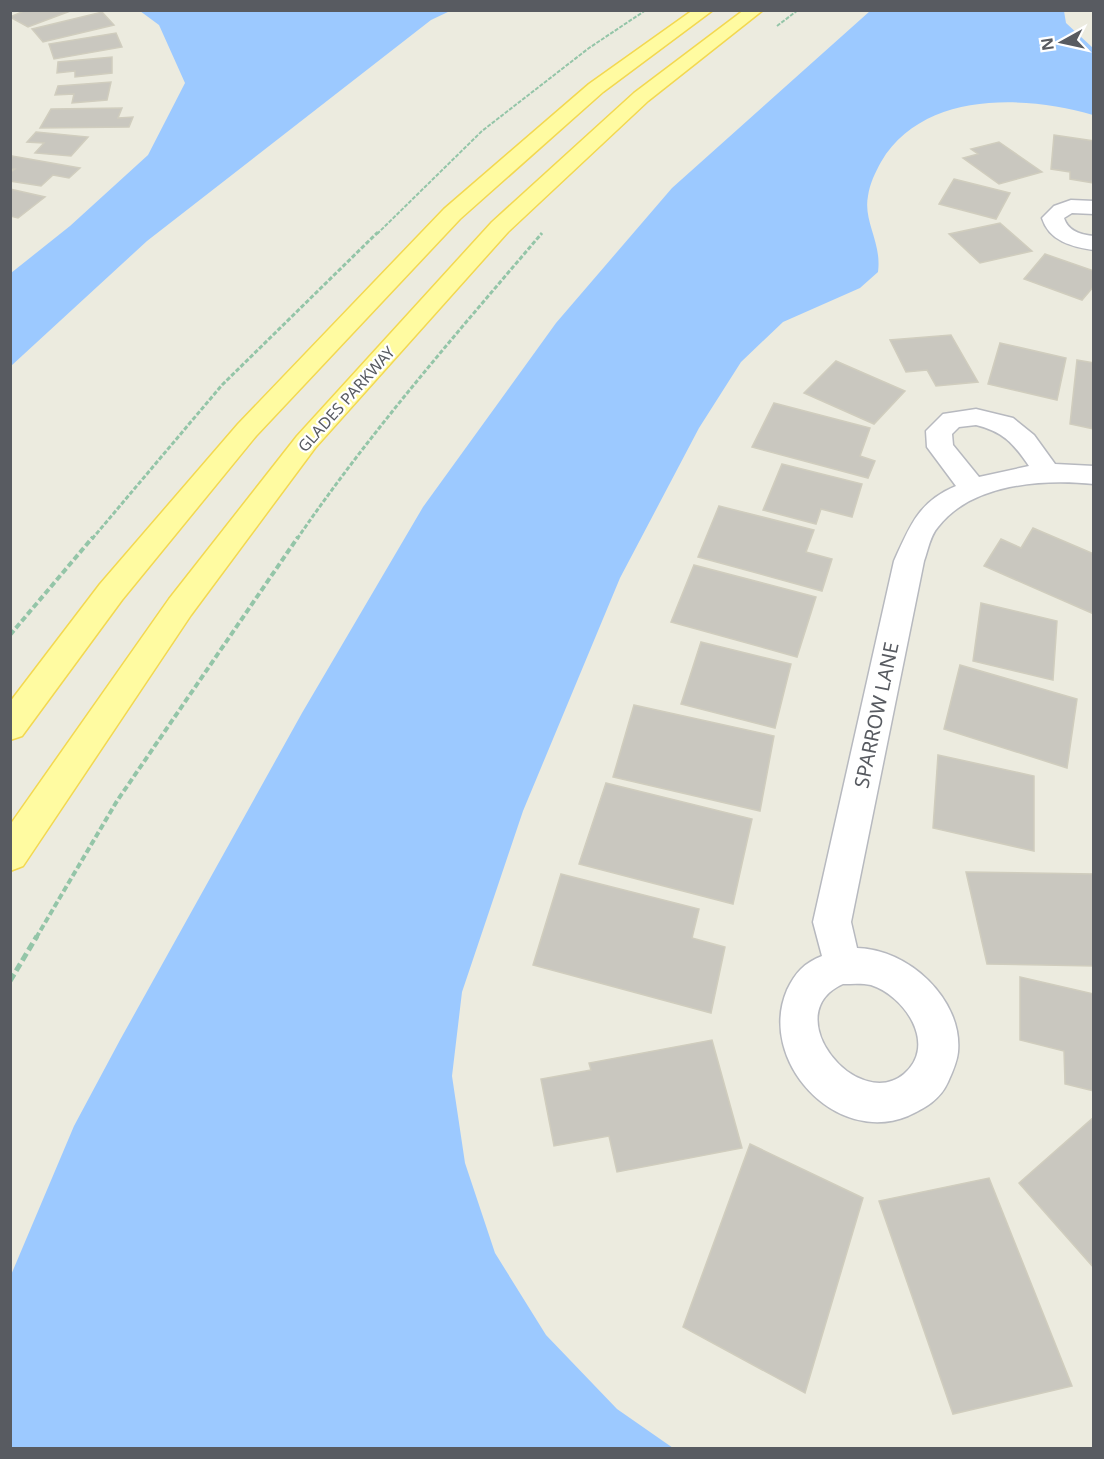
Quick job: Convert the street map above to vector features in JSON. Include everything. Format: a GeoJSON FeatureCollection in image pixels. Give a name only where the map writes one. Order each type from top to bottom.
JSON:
{"type":"FeatureCollection","features":[{"type":"Feature","properties":{"kind":"main road"},"geometry":{"type":"LineString","coordinates":[[10,728],[111,592],[247,430],[452,214],[596,88],[705,10]]}},
{"type":"Feature","properties":{"kind":"main road","name":"GLADES PARKWAY"},"geometry":{"type":"LineString","coordinates":[[10,855],[180,607],[306,442],[500,228],[641,97],[763,21]]}},
{"type":"Feature","properties":{"kind":"street"},"geometry":{"type":"LineString","coordinates":[[1094,208],[1066,208],[1057,212],[1053,218],[1054,225],[1061,232],[1073,239],[1094,243]]}},
{"type":"Feature","properties":{"kind":"street"},"geometry":{"type":"LineString","coordinates":[[972,487],[940,447],[939,431],[952,420],[976,417],[1005,424],[1025,441],[1047,472]]}},
{"type":"Feature","properties":{"kind":"street","name":"SPARROW LANE"},"geometry":{"type":"LineString","coordinates":[[843,966],[832,922],[909,561],[928,519],[972,487],[1047,472],[1094,475]]}},
{"type":"Feature","properties":{"kind":"path"},"geometry":{"type":"LineString","coordinates":[[10,635],[222,386],[482,131],[589,48],[646,10]]}},
{"type":"Feature","properties":{"kind":"path"},"geometry":{"type":"LineString","coordinates":[[763,21],[798,10]]}},
{"type":"Feature","properties":{"kind":"path"},"geometry":{"type":"LineString","coordinates":[[10,981],[117,801],[336,482],[421,375],[548,225]]}},
{"type":"Feature","properties":{"kind":"water"},"geometry":{"type":"Polygon","coordinates":[[[140,11],[450,11],[431,20],[147,241],[11,366],[11,273],[70,226],[148,155],[185,83],[159,25],[140,11]]]}},
{"type":"Feature","properties":{"kind":"water"},"geometry":{"type":"Polygon","coordinates":[[[870,11],[1064,11],[1066,23],[1093,48],[1093,115],[1037,104],[1007,102],[977,104],[948,111],[922,122],[899,139],[881,162],[870,187],[867,205],[879,261],[878,272],[860,288],[783,322],[741,362],[699,428],[620,578],[523,811],[462,992],[452,1076],[465,1163],[495,1253],[546,1335],[617,1409],[673,1448],[11,1448],[11,1275],[74,1126],[302,713],[423,507],[556,323],[672,188],[870,11]]]}},
{"type":"Feature","properties":{"kind":"building"},"geometry":{"type":"Polygon","coordinates":[[[26,10],[73,10],[28,27],[10,17],[26,10]]]}},
{"type":"Feature","properties":{"kind":"building"},"geometry":{"type":"Polygon","coordinates":[[[102,12],[114,25],[43,42],[32,29],[102,12]]]}},
{"type":"Feature","properties":{"kind":"building"},"geometry":{"type":"Polygon","coordinates":[[[116,33],[122,47],[54,59],[49,44],[116,33]]]}},
{"type":"Feature","properties":{"kind":"building"},"geometry":{"type":"Polygon","coordinates":[[[112,57],[112,73],[75,77],[75,71],[57,73],[58,62],[112,57]]]}},
{"type":"Feature","properties":{"kind":"building"},"geometry":{"type":"Polygon","coordinates":[[[111,82],[107,100],[72,103],[74,94],[55,95],[58,86],[111,82]]]}},
{"type":"Feature","properties":{"kind":"building"},"geometry":{"type":"Polygon","coordinates":[[[122,108],[118,118],[133,117],[129,127],[40,128],[51,109],[122,108]]]}},
{"type":"Feature","properties":{"kind":"building"},"geometry":{"type":"Polygon","coordinates":[[[36,132],[88,137],[71,156],[35,153],[44,143],[27,142],[36,132]]]}},
{"type":"Feature","properties":{"kind":"building"},"geometry":{"type":"Polygon","coordinates":[[[1054,135],[1094,141],[1094,183],[1070,179],[1070,172],[1051,169],[1054,135]]]}},
{"type":"Feature","properties":{"kind":"building"},"geometry":{"type":"Polygon","coordinates":[[[999,142],[1042,172],[999,184],[963,158],[978,154],[971,149],[999,142]]]}},
{"type":"Feature","properties":{"kind":"building"},"geometry":{"type":"Polygon","coordinates":[[[12,156],[80,168],[69,178],[53,175],[41,186],[10,181],[10,173],[15,169],[10,169],[12,156]]]}},
{"type":"Feature","properties":{"kind":"building"},"geometry":{"type":"Polygon","coordinates":[[[954,179],[1010,193],[996,219],[939,204],[954,179]]]}},
{"type":"Feature","properties":{"kind":"building"},"geometry":{"type":"Polygon","coordinates":[[[10,189],[45,197],[18,218],[10,216],[10,189]]]}},
{"type":"Feature","properties":{"kind":"building"},"geometry":{"type":"Polygon","coordinates":[[[1000,223],[1032,251],[980,263],[949,234],[1000,223]]]}},
{"type":"Feature","properties":{"kind":"building"},"geometry":{"type":"Polygon","coordinates":[[[1045,254],[1094,271],[1094,286],[1082,300],[1024,279],[1045,254]]]}},
{"type":"Feature","properties":{"kind":"building"},"geometry":{"type":"Polygon","coordinates":[[[951,335],[978,382],[936,386],[927,370],[906,372],[890,340],[951,335]]]}},
{"type":"Feature","properties":{"kind":"building"},"geometry":{"type":"Polygon","coordinates":[[[1000,343],[1066,358],[1057,400],[988,384],[1000,343]]]}},
{"type":"Feature","properties":{"kind":"building"},"geometry":{"type":"Polygon","coordinates":[[[1077,360],[1094,363],[1094,429],[1070,424],[1077,360]]]}},
{"type":"Feature","properties":{"kind":"building"},"geometry":{"type":"Polygon","coordinates":[[[836,361],[905,391],[874,424],[804,393],[836,361]]]}},
{"type":"Feature","properties":{"kind":"building"},"geometry":{"type":"Polygon","coordinates":[[[774,403],[870,428],[860,456],[875,461],[868,478],[752,447],[774,403]]]}},
{"type":"Feature","properties":{"kind":"building"},"geometry":{"type":"Polygon","coordinates":[[[782,464],[862,484],[852,517],[821,509],[816,524],[763,510],[782,464]]]}},
{"type":"Feature","properties":{"kind":"building"},"geometry":{"type":"Polygon","coordinates":[[[719,506],[814,530],[806,552],[832,559],[822,591],[698,557],[719,506]]]}},
{"type":"Feature","properties":{"kind":"building"},"geometry":{"type":"Polygon","coordinates":[[[1033,528],[1094,554],[1094,614],[984,566],[1001,539],[1021,548],[1033,528]]]}},
{"type":"Feature","properties":{"kind":"building"},"geometry":{"type":"Polygon","coordinates":[[[694,565],[816,597],[797,657],[671,622],[694,565]]]}},
{"type":"Feature","properties":{"kind":"building"},"geometry":{"type":"Polygon","coordinates":[[[981,603],[1057,621],[1053,680],[973,661],[981,603]]]}},
{"type":"Feature","properties":{"kind":"building"},"geometry":{"type":"Polygon","coordinates":[[[701,642],[791,664],[775,728],[681,704],[701,642]]]}},
{"type":"Feature","properties":{"kind":"building"},"geometry":{"type":"Polygon","coordinates":[[[960,665],[1077,699],[1067,768],[944,729],[960,665]]]}},
{"type":"Feature","properties":{"kind":"building"},"geometry":{"type":"Polygon","coordinates":[[[634,705],[774,736],[760,811],[613,777],[634,705]]]}},
{"type":"Feature","properties":{"kind":"building"},"geometry":{"type":"Polygon","coordinates":[[[938,755],[1034,776],[1034,851],[933,828],[938,755]]]}},
{"type":"Feature","properties":{"kind":"building"},"geometry":{"type":"Polygon","coordinates":[[[606,783],[752,819],[733,904],[579,864],[606,783]]]}},
{"type":"Feature","properties":{"kind":"building"},"geometry":{"type":"Polygon","coordinates":[[[966,872],[1094,874],[1094,966],[987,964],[966,872]]]}},
{"type":"Feature","properties":{"kind":"building"},"geometry":{"type":"Polygon","coordinates":[[[561,874],[699,909],[692,938],[725,947],[711,1013],[533,965],[561,874]]]}},
{"type":"Feature","properties":{"kind":"building"},"geometry":{"type":"Polygon","coordinates":[[[1020,977],[1094,994],[1094,1091],[1065,1084],[1064,1051],[1020,1040],[1020,977]]]}},
{"type":"Feature","properties":{"kind":"building"},"geometry":{"type":"Polygon","coordinates":[[[712,1040],[742,1148],[617,1172],[609,1136],[554,1146],[541,1079],[591,1070],[589,1063],[712,1040]]]}},
{"type":"Feature","properties":{"kind":"building"},"geometry":{"type":"Polygon","coordinates":[[[1094,1117],[1094,1268],[1019,1183],[1094,1117]]]}},
{"type":"Feature","properties":{"kind":"building"},"geometry":{"type":"Polygon","coordinates":[[[750,1144],[863,1198],[805,1393],[683,1327],[750,1144]]]}},
{"type":"Feature","properties":{"kind":"building"},"geometry":{"type":"Polygon","coordinates":[[[989,1178],[1072,1386],[953,1414],[879,1201],[989,1178]]]}}]}
